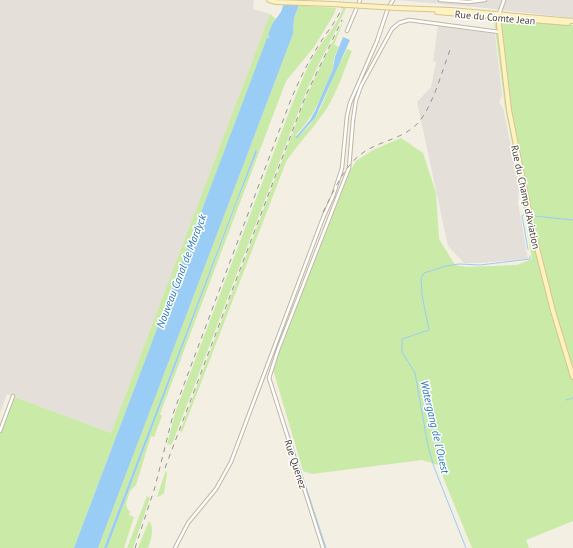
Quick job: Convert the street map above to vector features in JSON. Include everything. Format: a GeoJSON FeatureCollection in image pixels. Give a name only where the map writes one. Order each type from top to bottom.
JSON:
{"type":"FeatureCollection","features":[{"type":"Feature","properties":{"kind":"street","name":"Rue du Comte Jean"},"geometry":{"type":"LineString","coordinates":[[269,0],[276,2],[321,2],[332,4],[448,10],[573,22]]}},
{"type":"Feature","properties":{"kind":"street"},"geometry":{"type":"LineString","coordinates":[[347,31],[360,0]]}},
{"type":"Feature","properties":{"kind":"street"},"geometry":{"type":"LineString","coordinates":[[175,548],[188,523],[216,489],[231,462],[323,218],[337,186],[343,163],[347,116],[350,103],[377,41],[389,6],[393,0]]}},
{"type":"Feature","properties":{"kind":"street"},"geometry":{"type":"LineString","coordinates":[[440,0],[471,2],[486,0]]}},
{"type":"Feature","properties":{"kind":"street"},"geometry":{"type":"LineString","coordinates":[[499,16],[504,0]]}},
{"type":"Feature","properties":{"kind":"street","name":"Rue du Champ d'Aviation"},"geometry":{"type":"LineString","coordinates":[[499,16],[510,116],[535,240],[553,311],[573,377]]}},
{"type":"Feature","properties":{"kind":"street","name":"Rue Quenez"},"geometry":{"type":"LineString","coordinates":[[323,548],[269,375],[348,171],[352,120],[356,100],[362,84],[393,27],[399,23],[406,20],[500,32]]}},
{"type":"Feature","properties":{"kind":"street"},"geometry":{"type":"LineString","coordinates":[[0,431],[13,396]]}},
{"type":"Feature","properties":{"kind":"shaded area"},"geometry":{"type":"Polygon","coordinates":[[[0,0],[254,0],[253,9],[270,14],[111,433],[7,394],[0,413],[0,0]]]}},
{"type":"Feature","properties":{"kind":"shaded area"},"geometry":{"type":"Polygon","coordinates":[[[396,0],[573,0],[573,18],[476,7],[396,0]]]}},
{"type":"Feature","properties":{"kind":"shaded area"},"geometry":{"type":"Polygon","coordinates":[[[438,26],[495,34],[502,96],[499,102],[503,108],[519,185],[518,203],[528,259],[464,263],[448,246],[417,102],[431,87],[436,62],[433,61],[438,26]]]}},
{"type":"Feature","properties":{"kind":"green space"},"geometry":{"type":"Polygon","coordinates":[[[299,6],[336,8],[334,14],[314,47],[286,81],[160,414],[162,416],[154,437],[151,436],[136,485],[130,491],[126,504],[130,512],[129,515],[134,517],[124,548],[107,548],[257,152],[256,149],[104,548],[98,548],[293,34],[294,18],[299,6]]]}},
{"type":"Feature","properties":{"kind":"green space"},"geometry":{"type":"Polygon","coordinates":[[[343,8],[346,8],[304,97],[172,444],[167,445],[175,413],[291,107],[313,57],[335,25],[343,8]]]}},
{"type":"Feature","properties":{"kind":"green space"},"geometry":{"type":"Polygon","coordinates":[[[270,14],[276,19],[272,24],[268,35],[270,38],[267,39],[74,548],[0,548],[0,427],[12,396],[111,433],[270,14]]]}},
{"type":"Feature","properties":{"kind":"green space"},"geometry":{"type":"Polygon","coordinates":[[[345,17],[334,45],[339,47],[334,58],[333,70],[313,113],[295,136],[303,132],[316,116],[327,94],[338,65],[347,49],[352,51],[344,72],[327,108],[286,162],[182,432],[180,431],[306,97],[345,17]]]}},
{"type":"Feature","properties":{"kind":"green space"},"geometry":{"type":"Polygon","coordinates":[[[494,20],[573,25],[573,521],[526,540],[529,548],[472,548],[438,465],[422,460],[312,474],[303,471],[272,366],[287,325],[307,281],[350,171],[356,161],[373,150],[401,138],[423,153],[436,193],[439,239],[455,265],[467,267],[517,265],[532,259],[520,183],[505,108],[494,20]]]}},
{"type":"Feature","properties":{"kind":"green space"},"geometry":{"type":"Polygon","coordinates":[[[166,470],[167,474],[164,493],[157,497],[166,470]]]}},
{"type":"Feature","properties":{"kind":"green space"},"geometry":{"type":"Polygon","coordinates":[[[147,496],[150,498],[133,548],[127,548],[147,496]]]}},
{"type":"Feature","properties":{"kind":"green space"},"geometry":{"type":"Polygon","coordinates":[[[149,521],[152,531],[148,548],[138,548],[149,521]]]}},
{"type":"Feature","properties":{"kind":"water","name":"Nouveau Canal de Mardyck"},"geometry":{"type":"Polygon","coordinates":[[[285,0],[301,0],[294,18],[293,34],[98,548],[74,548],[267,38],[270,38],[268,35],[272,24],[281,12],[285,0]]]}},
{"type":"Feature","properties":{"kind":"water"},"geometry":{"type":"Polygon","coordinates":[[[343,37],[350,40],[315,118],[297,138],[295,138],[310,120],[316,109],[333,69],[335,57],[343,37]]]}},
{"type":"Feature","properties":{"kind":"water"},"geometry":{"type":"Polygon","coordinates":[[[256,149],[257,152],[107,548],[104,548],[256,149]]]}},
{"type":"Feature","properties":{"kind":"waterway","name":"Watergang de l'Ouest"},"geometry":{"type":"LineString","coordinates":[[526,215],[522,216],[528,249]]}},
{"type":"Feature","properties":{"kind":"waterway","name":"Watergang de l'Ouest"},"geometry":{"type":"LineString","coordinates":[[534,216],[573,220]]}},
{"type":"Feature","properties":{"kind":"waterway","name":"Watergang de l'Ouest"},"geometry":{"type":"LineString","coordinates":[[466,548],[434,467],[428,446],[415,373],[402,352],[402,339],[429,330],[422,295],[421,278],[424,273],[446,266],[459,264],[480,265],[530,259],[530,256]]}},
{"type":"Feature","properties":{"kind":"waterway"},"geometry":{"type":"LineString","coordinates":[[566,400],[573,398]]}},
{"type":"Feature","properties":{"kind":"waterway"},"geometry":{"type":"LineString","coordinates":[[285,423],[326,548]]}},
{"type":"Feature","properties":{"kind":"railway"},"geometry":{"type":"LineString","coordinates":[[135,548],[155,487],[174,411],[290,102],[307,65],[337,18],[345,0]]}},
{"type":"Feature","properties":{"kind":"railway"},"geometry":{"type":"LineString","coordinates":[[165,468],[306,95],[342,20]]}},
{"type":"Feature","properties":{"kind":"railway"},"geometry":{"type":"LineString","coordinates":[[323,212],[340,179],[357,157],[371,148],[406,133],[418,123],[433,98],[450,50]]}}]}
